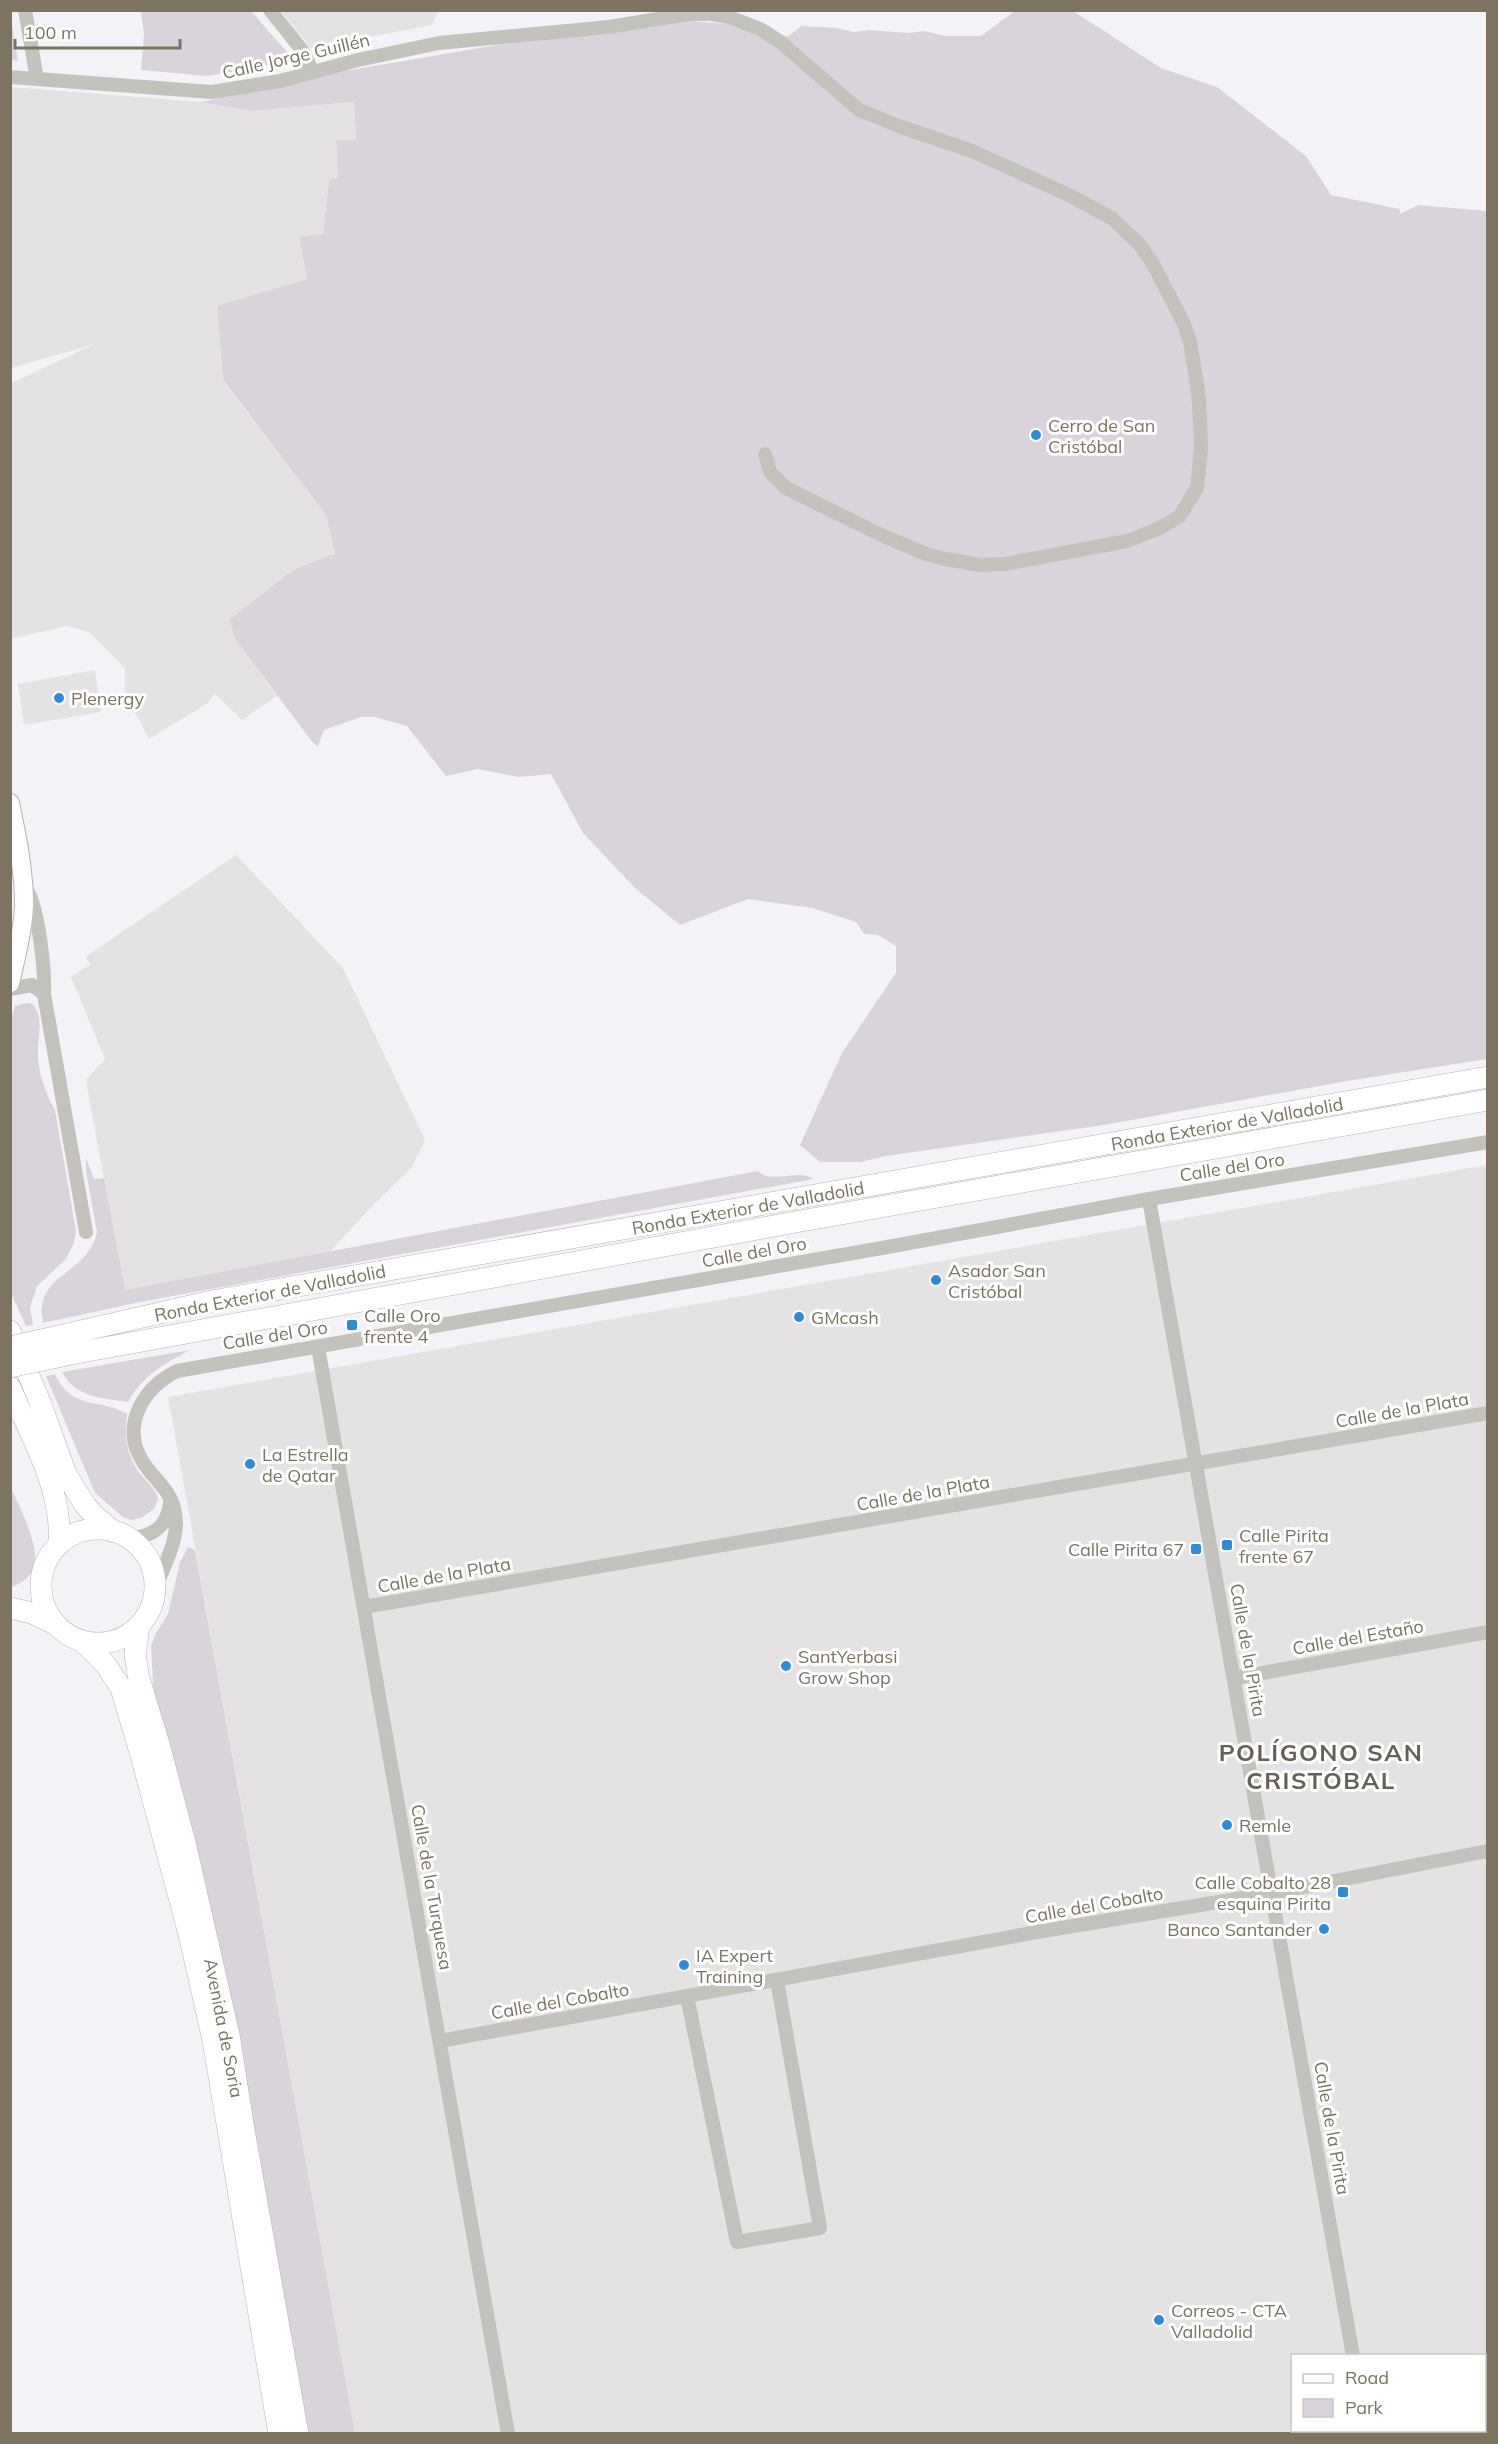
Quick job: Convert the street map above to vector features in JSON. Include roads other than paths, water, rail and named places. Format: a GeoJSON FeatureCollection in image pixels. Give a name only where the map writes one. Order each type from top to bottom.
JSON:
{"type":"FeatureCollection","features":[{"type":"Feature","properties":{"kind":"highway","name":"Ronda Exterior de Valladolid"},"geometry":{"type":"LineString","coordinates":[[799,1210],[856,1189],[1488,1077]]}},
{"type":"Feature","properties":{"kind":"highway","name":"Ronda Exterior de Valladolid"},"geometry":{"type":"LineString","coordinates":[[10,1367],[72,1343],[212,1301],[799,1210],[861,1212],[1488,1100]]}},
{"type":"Feature","properties":{"kind":"highway"},"geometry":{"type":"LineString","coordinates":[[1408,1114],[1460,1114],[1488,1111]]}},
{"type":"Feature","properties":{"kind":"highway"},"geometry":{"type":"LineString","coordinates":[[10,1331],[40,1402],[66,1474],[85,1505],[95,1516],[140,1547],[150,1562],[156,1587],[153,1603],[139,1626],[117,1640],[102,1643],[83,1642],[68,1635],[55,1624],[32,1613],[10,1608]]}},
{"type":"Feature","properties":{"kind":"highway","name":"Ronda Exterior de Valladolid"},"geometry":{"type":"LineString","coordinates":[[10,1347],[72,1343]]}},
{"type":"Feature","properties":{"kind":"highway"},"geometry":{"type":"LineString","coordinates":[[10,1387],[48,1476],[60,1520],[59,1544]]}},
{"type":"Feature","properties":{"kind":"highway"},"geometry":{"type":"LineString","coordinates":[[10,1412],[48,1476]]}},
{"type":"Feature","properties":{"kind":"highway"},"geometry":{"type":"LineString","coordinates":[[10,1600],[30,1590],[41,1578],[50,1554],[70,1536],[85,1530],[122,1535]]}},
{"type":"Feature","properties":{"kind":"highway"},"geometry":{"type":"LineString","coordinates":[[41,1578],[42,1600],[55,1624]]}},
{"type":"Feature","properties":{"kind":"highway","name":"Avenida de Soria"},"geometry":{"type":"LineString","coordinates":[[139,1626],[135,1654],[138,1675],[186,1847],[229,2035],[298,2433]]}},
{"type":"Feature","properties":{"kind":"highway","name":"Avenida de Soria"},"geometry":{"type":"LineString","coordinates":[[83,1642],[106,1665],[121,1688],[189,1934],[213,2040],[279,2433]]}},
{"type":"Feature","properties":{"kind":"main road"},"geometry":{"type":"LineString","coordinates":[[10,802],[21,852],[22,884],[22,923],[10,983]]}},
{"type":"Feature","properties":{"kind":"street"},"geometry":{"type":"LineString","coordinates":[[25,10],[37,79]]}},
{"type":"Feature","properties":{"kind":"street"},"geometry":{"type":"LineString","coordinates":[[270,10],[302,50],[313,72]]}},
{"type":"Feature","properties":{"kind":"street","name":"Calle Jorge Guillén"},"geometry":{"type":"LineString","coordinates":[[10,77],[212,92],[280,81],[439,43],[609,27],[689,14],[729,17],[760,29],[779,41],[859,110],[972,151],[1069,195],[1113,219],[1141,246],[1153,264],[1184,324],[1190,342],[1200,420],[1197,488],[1193,498],[1179,517],[1158,529],[1127,541],[1005,564],[980,565],[936,557],[879,534],[786,489],[770,472],[765,453]]}},
{"type":"Feature","properties":{"kind":"street"},"geometry":{"type":"LineString","coordinates":[[22,884],[29,893],[33,907],[45,974],[44,994],[86,1232]]}},
{"type":"Feature","properties":{"kind":"street"},"geometry":{"type":"LineString","coordinates":[[10,989],[32,986],[44,994]]}},
{"type":"Feature","properties":{"kind":"street","name":"Calle del Oro"},"geometry":{"type":"LineString","coordinates":[[156,1587],[172,1546],[176,1526],[174,1507],[169,1495],[143,1462],[134,1428],[137,1413],[152,1387],[168,1376],[190,1367],[318,1347],[1149,1199],[1488,1142]]}},
{"type":"Feature","properties":{"kind":"street","name":"Calle de la Pirita"},"geometry":{"type":"LineString","coordinates":[[1149,1199],[1353,2354]]}},
{"type":"Feature","properties":{"kind":"street","name":"Calle de la Turquesa"},"geometry":{"type":"LineString","coordinates":[[318,1347],[508,2433]]}},
{"type":"Feature","properties":{"kind":"street","name":"Calle de la Plata"},"geometry":{"type":"LineString","coordinates":[[364,1607],[1488,1413]]}},
{"type":"Feature","properties":{"kind":"street"},"geometry":{"type":"LineString","coordinates":[[122,1535],[145,1536],[161,1527],[170,1505],[169,1495]]}},
{"type":"Feature","properties":{"kind":"street","name":"Calle del Estaño"},"geometry":{"type":"LineString","coordinates":[[1235,1678],[1488,1632]]}},
{"type":"Feature","properties":{"kind":"street","name":"Calle del Cobalto"},"geometry":{"type":"LineString","coordinates":[[440,2041],[1043,1931],[1273,1893],[1488,1851]]}},
{"type":"Feature","properties":{"kind":"street"},"geometry":{"type":"LineString","coordinates":[[687,1996],[737,2242],[820,2228],[777,1980]]}},
{"type":"Feature","properties":{"kind":"place","name":"Cerro de San Cristóbal"},"geometry":{"type":"Point","coordinates":[1036,435]}},
{"type":"Feature","properties":{"kind":"place","name":"Plenergy"},"geometry":{"type":"Point","coordinates":[59,698]}},
{"type":"Feature","properties":{"kind":"place","name":"Asador San Cristóbal"},"geometry":{"type":"Point","coordinates":[936,1280]}},
{"type":"Feature","properties":{"kind":"place","name":"GMcash"},"geometry":{"type":"Point","coordinates":[799,1317]}},
{"type":"Feature","properties":{"kind":"place","name":"Calle Oro frente 4"},"geometry":{"type":"Point","coordinates":[352,1325]}},
{"type":"Feature","properties":{"kind":"place","name":"La Estrella de Qatar"},"geometry":{"type":"Point","coordinates":[250,1464]}},
{"type":"Feature","properties":{"kind":"place","name":"Calle Pirita frente 67"},"geometry":{"type":"Point","coordinates":[1227,1545]}},
{"type":"Feature","properties":{"kind":"place","name":"Calle Pirita 67"},"geometry":{"type":"Point","coordinates":[1196,1549]}},
{"type":"Feature","properties":{"kind":"place","name":"SantYerbasi Grow Shop"},"geometry":{"type":"Point","coordinates":[786,1666]}},
{"type":"Feature","properties":{"kind":"place","name":"Remle"},"geometry":{"type":"Point","coordinates":[1227,1825]}},
{"type":"Feature","properties":{"kind":"place","name":"Calle Cobalto 28 esquina Pirita"},"geometry":{"type":"Point","coordinates":[1343,1892]}},
{"type":"Feature","properties":{"kind":"place","name":"Banco Santander"},"geometry":{"type":"Point","coordinates":[1324,1929]}},
{"type":"Feature","properties":{"kind":"place","name":"IA Expert Training"},"geometry":{"type":"Point","coordinates":[684,1965]}},
{"type":"Feature","properties":{"kind":"place","name":"Correos - CTA Valladolid"},"geometry":{"type":"Point","coordinates":[1159,2320]}},
{"type":"Feature","properties":{"kind":"district","name":"POLÍGONO SAN CRISTÓBAL"},"geometry":{"type":"Point","coordinates":[1321,1766]}}]}
